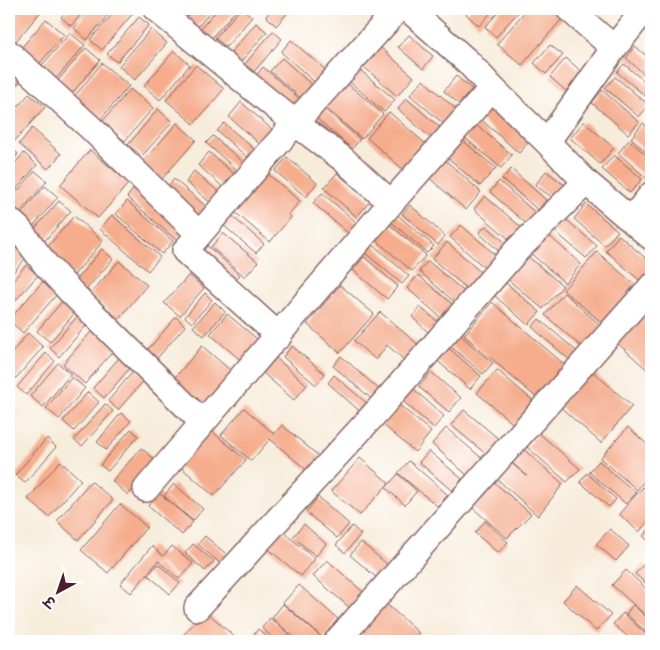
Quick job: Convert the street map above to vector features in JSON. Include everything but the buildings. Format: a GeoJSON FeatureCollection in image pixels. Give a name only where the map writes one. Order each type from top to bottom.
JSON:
{"type":"FeatureCollection","features":[{"type":"Feature","properties":{"kind":"street"},"geometry":{"type":"LineString","coordinates":[[156,9],[343,160],[392,203]]}},
{"type":"Feature","properties":{"kind":"street"},"geometry":{"type":"LineString","coordinates":[[279,336],[185,251],[295,123],[398,9]]}},
{"type":"Feature","properties":{"kind":"street"},"geometry":{"type":"LineString","coordinates":[[408,9],[468,62],[586,182],[651,237]]}},
{"type":"Feature","properties":{"kind":"street"},"geometry":{"type":"LineString","coordinates":[[569,9],[614,48]]}},
{"type":"Feature","properties":{"kind":"street"},"geometry":{"type":"LineString","coordinates":[[547,142],[614,48],[645,9]]}},
{"type":"Feature","properties":{"kind":"street"},"geometry":{"type":"LineString","coordinates":[[9,53],[93,130],[199,234]]}},
{"type":"Feature","properties":{"kind":"street"},"geometry":{"type":"LineString","coordinates":[[146,489],[492,88]]}},
{"type":"Feature","properties":{"kind":"street"},"geometry":{"type":"LineString","coordinates":[[197,608],[379,409],[516,251],[586,182]]}},
{"type":"Feature","properties":{"kind":"street"},"geometry":{"type":"LineString","coordinates":[[631,220],[651,195]]}},
{"type":"Feature","properties":{"kind":"street"},"geometry":{"type":"LineString","coordinates":[[9,220],[19,229],[46,265],[71,292],[202,422]]}},
{"type":"Feature","properties":{"kind":"street"},"geometry":{"type":"LineString","coordinates":[[337,641],[651,287]]}}]}
